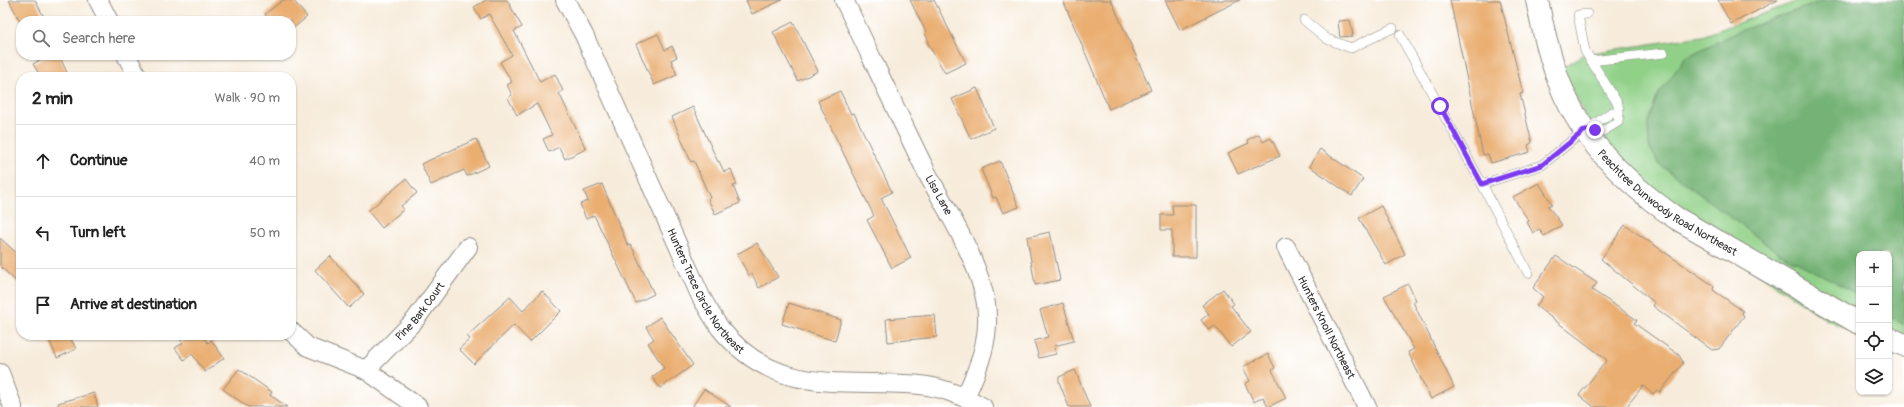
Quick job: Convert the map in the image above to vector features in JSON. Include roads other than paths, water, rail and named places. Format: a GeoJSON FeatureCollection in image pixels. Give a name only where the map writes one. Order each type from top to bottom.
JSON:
{"type":"FeatureCollection","features":[{"type":"Feature","properties":{"kind":"street"},"geometry":{"type":"LineString","coordinates":[[98,0],[106,16]]}},
{"type":"Feature","properties":{"kind":"street","name":"Hunters Trace Circle Northeast"},"geometry":{"type":"LineString","coordinates":[[565,0],[584,35],[701,297],[720,327],[735,344],[774,370],[796,378],[826,383],[921,385],[943,389],[965,397],[983,407]]}},
{"type":"Feature","properties":{"kind":"street","name":"Lisa Lane"},"geometry":{"type":"LineString","coordinates":[[844,0],[923,165],[978,273],[986,305],[987,335],[979,367],[965,397]]}},
{"type":"Feature","properties":{"kind":"street","name":"Peachtree Dunwoody Road Northeast"},"geometry":{"type":"LineString","coordinates":[[1536,0],[1557,78],[1590,130],[1602,155],[1649,199],[1676,218],[1857,323]]}},
{"type":"Feature","properties":{"kind":"street"},"geometry":{"type":"LineString","coordinates":[[129,60],[135,72]]}},
{"type":"Feature","properties":{"kind":"street","name":"Pine Bark Court"},"geometry":{"type":"LineString","coordinates":[[366,370],[415,320],[468,247]]}},
{"type":"Feature","properties":{"kind":"street","name":"Hunters Knoll Northeast"},"geometry":{"type":"LineString","coordinates":[[1286,247],[1367,407]]}},
{"type":"Feature","properties":{"kind":"street"},"geometry":{"type":"LineString","coordinates":[[296,336],[308,347],[366,370],[418,407]]}},
{"type":"Feature","properties":{"kind":"street"},"geometry":{"type":"LineString","coordinates":[[1892,339],[1904,345]]}},
{"type":"Feature","properties":{"kind":"street"},"geometry":{"type":"LineString","coordinates":[[0,373],[13,407]]}},
{"type":"Feature","properties":{"kind":"lane"},"geometry":{"type":"LineString","coordinates":[[1482,184],[1542,165],[1590,130],[1600,133],[1618,122],[1618,104],[1585,51],[1578,15],[1587,14]]}},
{"type":"Feature","properties":{"kind":"lane"},"geometry":{"type":"LineString","coordinates":[[1304,20],[1327,39],[1351,48],[1393,28]]}},
{"type":"Feature","properties":{"kind":"lane"},"geometry":{"type":"LineString","coordinates":[[1400,35],[1482,184],[1528,273]]}},
{"type":"Feature","properties":{"kind":"lane"},"geometry":{"type":"LineString","coordinates":[[1590,61],[1664,52]]}}]}
